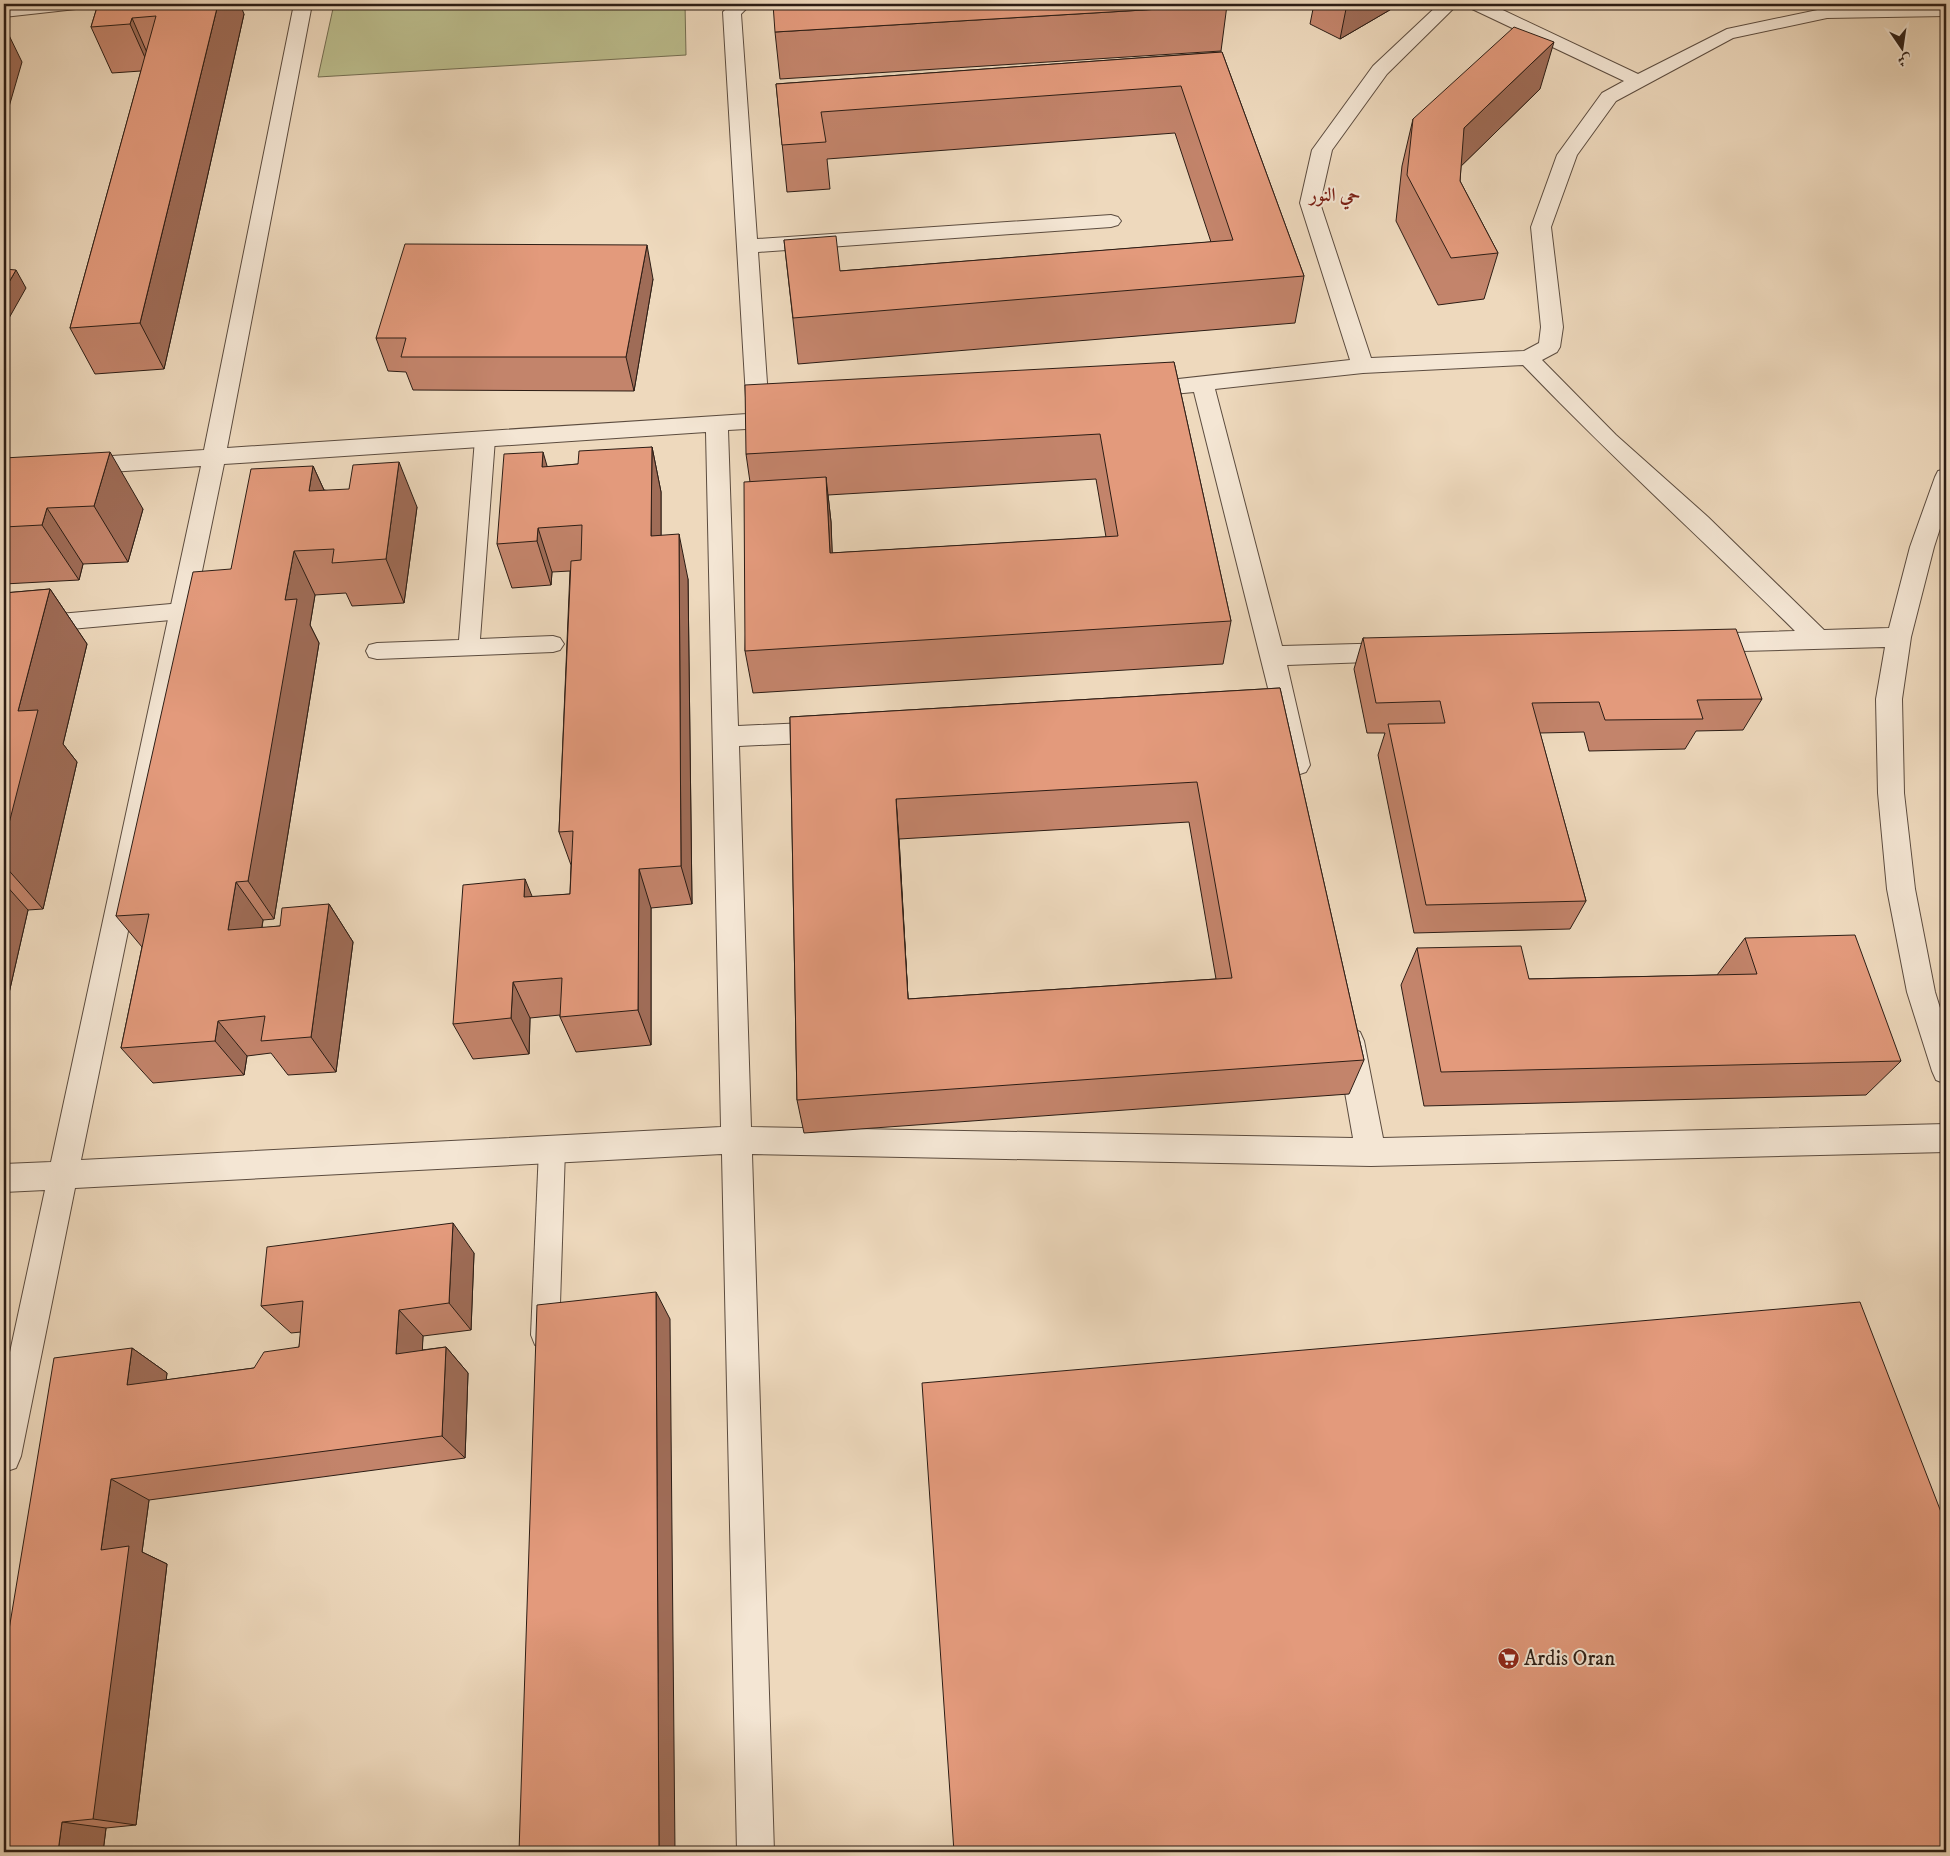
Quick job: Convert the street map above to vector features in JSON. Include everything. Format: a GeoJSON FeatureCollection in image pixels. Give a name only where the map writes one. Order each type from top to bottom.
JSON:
{"type":"FeatureCollection","features":[{"type":"Feature","properties":{"kind":"street"},"geometry":{"type":"LineString","coordinates":[[4,12],[76,4]]}},
{"type":"Feature","properties":{"kind":"street"},"geometry":{"type":"LineString","coordinates":[[4,1456],[214,457],[302,4]]}},
{"type":"Feature","properties":{"kind":"street"},"geometry":{"type":"LineString","coordinates":[[742,4],[732,12],[759,420]]}},
{"type":"Feature","properties":{"kind":"street"},"geometry":{"type":"LineString","coordinates":[[1363,366],[1310,203],[1322,150],[1380,70],[1449,4]]}},
{"type":"Feature","properties":{"kind":"street"},"geometry":{"type":"LineString","coordinates":[[1476,4],[1638,82]]}},
{"type":"Feature","properties":{"kind":"street"},"geometry":{"type":"LineString","coordinates":[[1124,392],[1203,385],[1363,366],[1528,358],[1549,347],[1552,327],[1541,227],[1567,155],[1609,97],[1727,34],[1828,13],[1946,11]]}},
{"type":"Feature","properties":{"kind":"street"},"geometry":{"type":"LineString","coordinates":[[748,246],[1111,220]]}},
{"type":"Feature","properties":{"kind":"street"},"geometry":{"type":"LineString","coordinates":[[1528,358],[1608,440],[1700,523],[1819,640]]}},
{"type":"Feature","properties":{"kind":"street"},"geometry":{"type":"LineString","coordinates":[[1203,385],[1273,656],[1275,705],[1302,792]]}},
{"type":"Feature","properties":{"kind":"street"},"geometry":{"type":"LineString","coordinates":[[4,471],[799,417]]}},
{"type":"Feature","properties":{"kind":"street"},"geometry":{"type":"LineString","coordinates":[[717,424],[756,1852]]}},
{"type":"Feature","properties":{"kind":"street"},"geometry":{"type":"LineString","coordinates":[[1946,476],[1922,547],[1899,637],[1889,700],[1891,792],[1901,889],[1921,992],[1946,1071]]}},
{"type":"Feature","properties":{"kind":"street"},"geometry":{"type":"LineString","coordinates":[[1680,644],[1899,637]]}},
{"type":"Feature","properties":{"kind":"street"},"geometry":{"type":"LineString","coordinates":[[1273,656],[1422,652]]}},
{"type":"Feature","properties":{"kind":"street"},"geometry":{"type":"LineString","coordinates":[[726,738],[846,730]]}},
{"type":"Feature","properties":{"kind":"street"},"geometry":{"type":"LineString","coordinates":[[1345,1016],[1371,1152]]}},
{"type":"Feature","properties":{"kind":"street"},"geometry":{"type":"LineString","coordinates":[[4,1178],[737,1140],[1371,1152],[1946,1138]]}},
{"type":"Feature","properties":{"kind":"lane"},"geometry":{"type":"LineString","coordinates":[[469,648],[485,439]]}},
{"type":"Feature","properties":{"kind":"lane"},"geometry":{"type":"LineString","coordinates":[[4,627],[182,612]]}},
{"type":"Feature","properties":{"kind":"lane"},"geometry":{"type":"LineString","coordinates":[[377,651],[553,644]]}},
{"type":"Feature","properties":{"kind":"lane"},"geometry":{"type":"LineString","coordinates":[[544,1357],[552,1149]]}},
{"type":"Feature","properties":{"kind":"green space"},"geometry":{"type":"Polygon","coordinates":[[[334,4],[685,4],[686,55],[318,77],[334,4]]]}},
{"type":"Feature","properties":{"kind":"building"},"geometry":{"type":"Polygon","coordinates":[[[98,4],[218,4],[140,323],[70,328],[156,16],[132,18],[130,24],[91,27],[98,4]]]}},
{"type":"Feature","properties":{"kind":"building"},"geometry":{"type":"Polygon","coordinates":[[[773,4],[1226,4],[1227,5],[775,32],[773,4]]]}},
{"type":"Feature","properties":{"kind":"building"},"geometry":{"type":"Polygon","coordinates":[[[1514,27],[1554,42],[1464,128],[1460,181],[1498,253],[1451,258],[1407,175],[1413,119],[1514,27]]]}},
{"type":"Feature","properties":{"kind":"building"},"geometry":{"type":"Polygon","coordinates":[[[1222,52],[1304,276],[793,318],[784,240],[836,236],[840,271],[1233,240],[1181,86],[821,112],[826,142],[782,145],[776,84],[1222,52]]]}},
{"type":"Feature","properties":{"kind":"building"},"geometry":{"type":"Polygon","coordinates":[[[405,244],[647,245],[626,357],[401,357],[406,338],[376,338],[405,244]]]}},
{"type":"Feature","properties":{"kind":"building"},"geometry":{"type":"Polygon","coordinates":[[[4,269],[16,270],[4,291],[4,269]]]}},
{"type":"Feature","properties":{"kind":"building"},"geometry":{"type":"Polygon","coordinates":[[[1174,362],[1231,621],[745,651],[744,482],[826,477],[830,553],[1118,536],[1100,434],[746,454],[745,385],[1174,362]]]}},
{"type":"Feature","properties":{"kind":"building"},"geometry":{"type":"Polygon","coordinates":[[[652,447],[651,536],[679,534],[681,866],[639,869],[638,1010],[560,1017],[562,978],[513,982],[511,1018],[453,1024],[463,885],[525,879],[524,897],[570,894],[573,831],[559,832],[571,561],[581,560],[582,525],[538,528],[537,541],[497,544],[504,454],[543,452],[542,467],[578,464],[579,451],[652,447]]]}},
{"type":"Feature","properties":{"kind":"building"},"geometry":{"type":"Polygon","coordinates":[[[110,452],[94,506],[47,508],[42,525],[4,527],[4,458],[110,452]]]}},
{"type":"Feature","properties":{"kind":"building"},"geometry":{"type":"Polygon","coordinates":[[[399,462],[386,559],[332,563],[334,549],[294,551],[285,600],[297,599],[248,881],[236,882],[228,930],[280,926],[282,908],[329,904],[311,1037],[261,1041],[265,1016],[218,1021],[215,1041],[121,1048],[149,914],[116,916],[193,572],[231,569],[251,469],[313,466],[309,491],[349,489],[353,465],[399,462]]]}},
{"type":"Feature","properties":{"kind":"building"},"geometry":{"type":"Polygon","coordinates":[[[50,589],[18,711],[38,710],[4,843],[4,593],[50,589]]]}},
{"type":"Feature","properties":{"kind":"building"},"geometry":{"type":"Polygon","coordinates":[[[1736,629],[1762,699],[1697,700],[1703,719],[1605,720],[1599,702],[1532,703],[1586,901],[1426,905],[1388,724],[1445,723],[1440,701],[1376,703],[1363,638],[1736,629]]]}},
{"type":"Feature","properties":{"kind":"building"},"geometry":{"type":"Polygon","coordinates":[[[1280,688],[1364,1060],[797,1100],[790,717],[1280,688]],[[1197,782],[896,799],[908,999],[1232,978],[1197,782]]]}},
{"type":"Feature","properties":{"kind":"building"},"geometry":{"type":"Polygon","coordinates":[[[1855,935],[1901,1061],[1441,1072],[1417,948],[1521,946],[1529,979],[1757,974],[1745,938],[1855,935]]]}},
{"type":"Feature","properties":{"kind":"building"},"geometry":{"type":"Polygon","coordinates":[[[453,1223],[449,1303],[399,1310],[396,1354],[446,1347],[442,1436],[111,1479],[101,1550],[129,1546],[93,1819],[62,1822],[58,1852],[4,1852],[4,1660],[54,1358],[132,1348],[127,1385],[254,1368],[264,1352],[299,1347],[303,1301],[261,1306],[267,1247],[453,1223]]]}},
{"type":"Feature","properties":{"kind":"building"},"geometry":{"type":"Polygon","coordinates":[[[656,1292],[659,1852],[519,1852],[537,1305],[656,1292]]]}},
{"type":"Feature","properties":{"kind":"building"},"geometry":{"type":"Polygon","coordinates":[[[1860,1302],[1946,1525],[1946,1852],[954,1852],[922,1383],[1860,1302]]]}},
{"type":"Feature","properties":{"kind":"place","name":"Ardis Oran"},"geometry":{"type":"Point","coordinates":[1508,1659]}},
{"type":"Feature","properties":{"kind":"district","name":"حي النور"},"geometry":{"type":"Point","coordinates":[1335,195]}}]}
